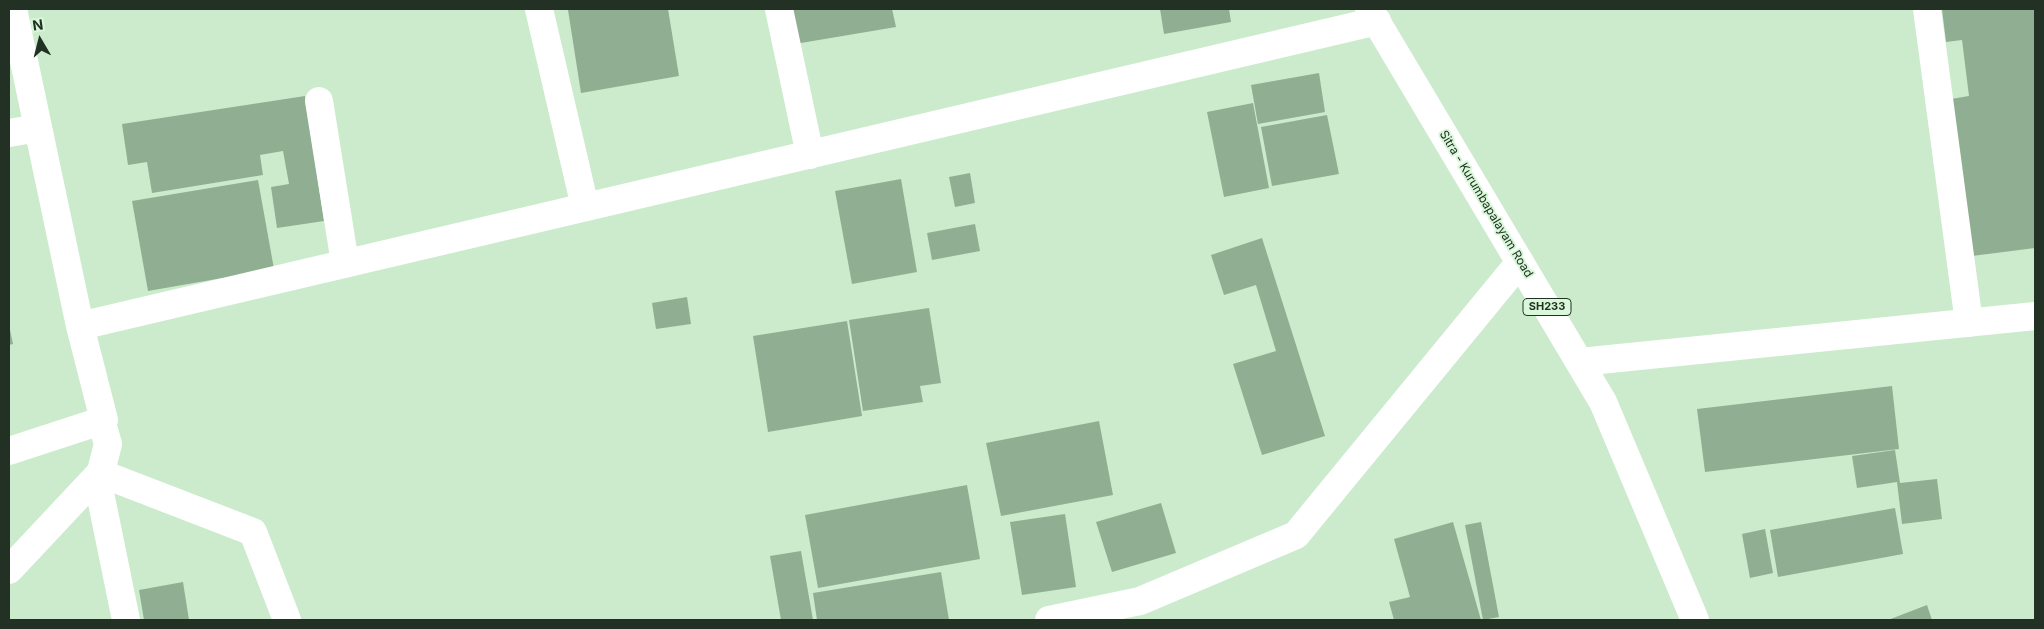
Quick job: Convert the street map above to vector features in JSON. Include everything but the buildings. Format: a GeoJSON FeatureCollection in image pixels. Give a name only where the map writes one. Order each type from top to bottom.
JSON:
{"type":"FeatureCollection","features":[{"type":"Feature","properties":{"kind":"street"},"geometry":{"type":"LineString","coordinates":[[9,451],[104,420],[80,326],[13,9]]}},
{"type":"Feature","properties":{"kind":"street"},"geometry":{"type":"LineString","coordinates":[[539,9],[585,207]]}},
{"type":"Feature","properties":{"kind":"street"},"geometry":{"type":"LineString","coordinates":[[779,9],[810,155]]}},
{"type":"Feature","properties":{"kind":"street"},"geometry":{"type":"LineString","coordinates":[[1927,9],[1969,323]]}},
{"type":"Feature","properties":{"kind":"street"},"geometry":{"type":"LineString","coordinates":[[80,326],[810,155],[1373,15]]}},
{"type":"Feature","properties":{"kind":"street","name":"Sitra - Kurumbapalayam Road"},"geometry":{"type":"LineString","coordinates":[[1373,15],[1603,402],[1695,620]]}},
{"type":"Feature","properties":{"kind":"street"},"geometry":{"type":"LineString","coordinates":[[319,101],[345,263]]}},
{"type":"Feature","properties":{"kind":"street"},"geometry":{"type":"LineString","coordinates":[[9,133],[38,128]]}},
{"type":"Feature","properties":{"kind":"street"},"geometry":{"type":"LineString","coordinates":[[1049,620],[1140,601],[1296,535],[1520,262]]}},
{"type":"Feature","properties":{"kind":"street"},"geometry":{"type":"LineString","coordinates":[[1580,362],[2035,316]]}},
{"type":"Feature","properties":{"kind":"street"},"geometry":{"type":"LineString","coordinates":[[101,420],[108,444],[98,483],[126,620]]}},
{"type":"Feature","properties":{"kind":"street"},"geometry":{"type":"LineString","coordinates":[[9,570],[100,473]]}},
{"type":"Feature","properties":{"kind":"street"},"geometry":{"type":"LineString","coordinates":[[100,473],[253,532],[287,620]]}}]}
